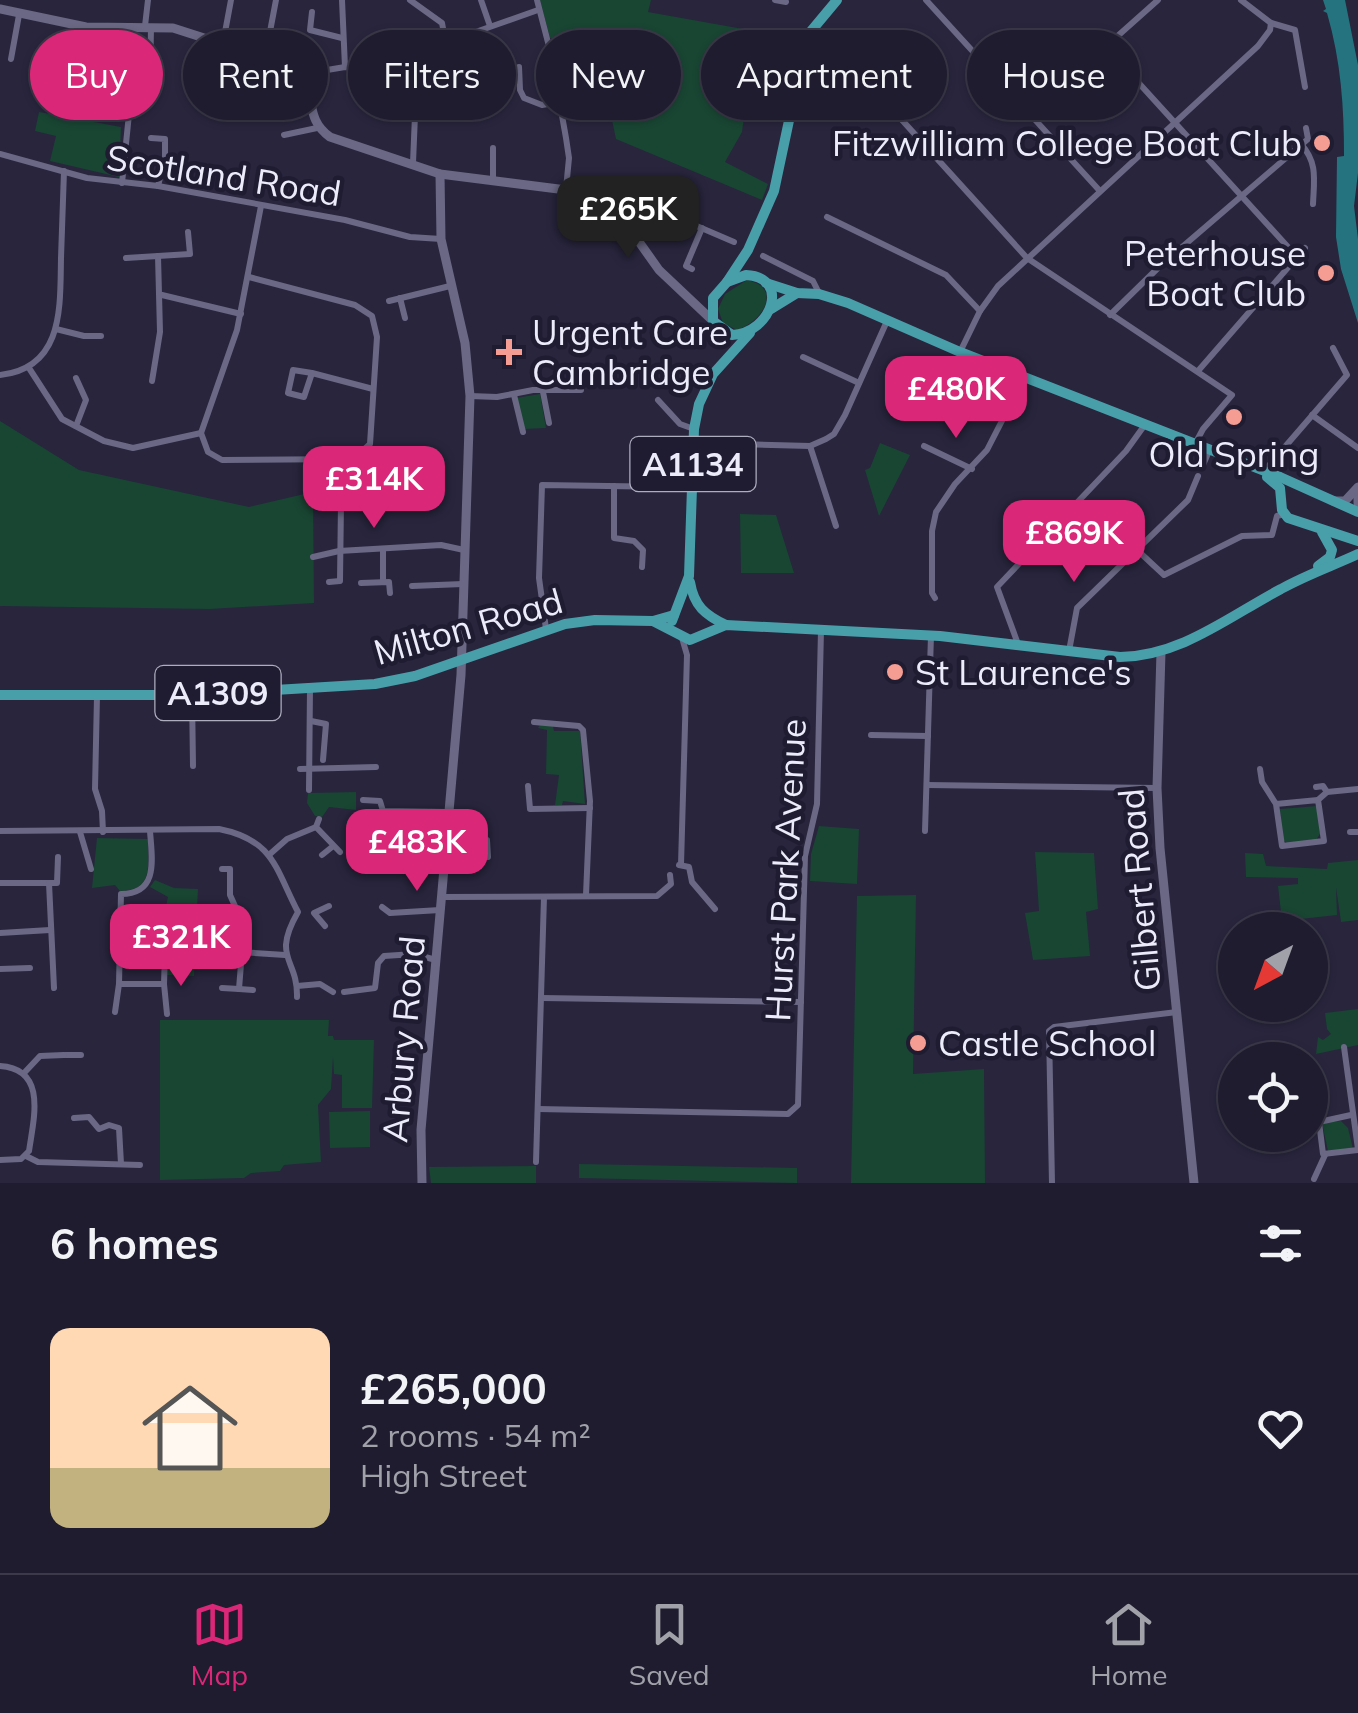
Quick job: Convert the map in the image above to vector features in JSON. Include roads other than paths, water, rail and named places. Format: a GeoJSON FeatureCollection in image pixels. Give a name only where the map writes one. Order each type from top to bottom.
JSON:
{"type":"FeatureCollection","features":[{"type":"Feature","properties":{"kind":"main road"},"geometry":{"type":"LineString","coordinates":[[797,293],[771,308],[750,333],[732,335],[713,321],[713,298],[748,250],[778,178],[807,36],[837,0]]}},
{"type":"Feature","properties":{"kind":"main road"},"geometry":{"type":"LineString","coordinates":[[748,250],[755,276]]}},
{"type":"Feature","properties":{"kind":"main road"},"geometry":{"type":"LineString","coordinates":[[727,282],[738,276],[755,276],[797,293],[819,294],[1358,512]]}},
{"type":"Feature","properties":{"kind":"main road"},"geometry":{"type":"LineString","coordinates":[[766,283],[773,296],[771,308]]}},
{"type":"Feature","properties":{"kind":"main road","name":"A1134"},"geometry":{"type":"LineString","coordinates":[[724,358],[725,332]]}},
{"type":"Feature","properties":{"kind":"main road","name":"A1134"},"geometry":{"type":"LineString","coordinates":[[750,333],[724,358],[705,387],[694,429],[689,576],[676,612],[684,636],[726,625],[931,636],[1120,657],[1161,652],[1181,645],[1310,574],[1358,554]]}},
{"type":"Feature","properties":{"kind":"main road"},"geometry":{"type":"LineString","coordinates":[[1244,464],[1280,488],[1283,510]]}},
{"type":"Feature","properties":{"kind":"main road"},"geometry":{"type":"LineString","coordinates":[[1283,510],[1286,496],[1302,488]]}},
{"type":"Feature","properties":{"kind":"main road"},"geometry":{"type":"LineString","coordinates":[[1283,510],[1322,532],[1358,541]]}},
{"type":"Feature","properties":{"kind":"main road"},"geometry":{"type":"LineString","coordinates":[[1310,574],[1330,557],[1331,545],[1322,532]]}},
{"type":"Feature","properties":{"kind":"main road","name":"A1134"},"geometry":{"type":"LineString","coordinates":[[689,576],[698,606],[706,616],[726,625]]}},
{"type":"Feature","properties":{"kind":"main road"},"geometry":{"type":"LineString","coordinates":[[676,612],[685,605],[698,606]]}},
{"type":"Feature","properties":{"kind":"main road","name":"Milton Road"},"geometry":{"type":"LineString","coordinates":[[0,695],[192,695],[402,679],[585,620],[652,621],[676,612]]}},
{"type":"Feature","properties":{"kind":"main road"},"geometry":{"type":"LineString","coordinates":[[704,632],[706,616]]}},
{"type":"Feature","properties":{"kind":"main road","name":"Milton Road"},"geometry":{"type":"LineString","coordinates":[[652,621],[684,636]]}},
{"type":"Feature","properties":{"kind":"street"},"geometry":{"type":"LineString","coordinates":[[148,0],[148,30]]}},
{"type":"Feature","properties":{"kind":"street"},"geometry":{"type":"LineString","coordinates":[[225,30],[231,0]]}},
{"type":"Feature","properties":{"kind":"street"},"geometry":{"type":"LineString","coordinates":[[270,30],[276,0]]}},
{"type":"Feature","properties":{"kind":"street"},"geometry":{"type":"LineString","coordinates":[[342,0],[345,67]]}},
{"type":"Feature","properties":{"kind":"street"},"geometry":{"type":"LineString","coordinates":[[410,0],[442,23],[443,30]]}},
{"type":"Feature","properties":{"kind":"street"},"geometry":{"type":"LineString","coordinates":[[482,0],[490,26]]}},
{"type":"Feature","properties":{"kind":"street"},"geometry":{"type":"LineString","coordinates":[[537,0],[544,30]]}},
{"type":"Feature","properties":{"kind":"street"},"geometry":{"type":"LineString","coordinates":[[775,0],[786,2]]}},
{"type":"Feature","properties":{"kind":"street"},"geometry":{"type":"LineString","coordinates":[[926,0],[967,45]]}},
{"type":"Feature","properties":{"kind":"street"},"geometry":{"type":"LineString","coordinates":[[1125,30],[1158,0]]}},
{"type":"Feature","properties":{"kind":"street"},"geometry":{"type":"LineString","coordinates":[[1241,0],[1271,23],[1295,30],[1305,87]]}},
{"type":"Feature","properties":{"kind":"street"},"geometry":{"type":"LineString","coordinates":[[0,9],[20,16],[102,29],[148,26],[183,33]]}},
{"type":"Feature","properties":{"kind":"street"},"geometry":{"type":"LineString","coordinates":[[480,30],[538,10]]}},
{"type":"Feature","properties":{"kind":"street"},"geometry":{"type":"LineString","coordinates":[[312,12],[310,30],[342,38]]}},
{"type":"Feature","properties":{"kind":"street"},"geometry":{"type":"LineString","coordinates":[[11,58],[20,16]]}},
{"type":"Feature","properties":{"kind":"street"},"geometry":{"type":"LineString","coordinates":[[960,352],[980,311],[998,286],[1266,38],[1271,23]]}},
{"type":"Feature","properties":{"kind":"street"},"geometry":{"type":"LineString","coordinates":[[328,70],[348,67]]}},
{"type":"Feature","properties":{"kind":"street"},"geometry":{"type":"LineString","coordinates":[[519,67],[521,95],[536,104]]}},
{"type":"Feature","properties":{"kind":"street"},"geometry":{"type":"LineString","coordinates":[[1140,84],[1297,257]]}},
{"type":"Feature","properties":{"kind":"street"},"geometry":{"type":"LineString","coordinates":[[122,183],[127,120]]}},
{"type":"Feature","properties":{"kind":"street"},"geometry":{"type":"LineString","coordinates":[[316,120],[318,128]]}},
{"type":"Feature","properties":{"kind":"street"},"geometry":{"type":"LineString","coordinates":[[413,163],[415,120]]}},
{"type":"Feature","properties":{"kind":"street"},"geometry":{"type":"LineString","coordinates":[[562,120],[569,158],[566,189]]}},
{"type":"Feature","properties":{"kind":"street"},"geometry":{"type":"LineString","coordinates":[[902,120],[1027,258],[1232,395],[1203,428],[1194,445]]}},
{"type":"Feature","properties":{"kind":"street"},"geometry":{"type":"LineString","coordinates":[[1035,120],[1099,190]]}},
{"type":"Feature","properties":{"kind":"street"},"geometry":{"type":"LineString","coordinates":[[284,135],[318,128],[342,142],[440,174],[590,193],[608,204],[659,270],[713,321]]}},
{"type":"Feature","properties":{"kind":"street"},"geometry":{"type":"LineString","coordinates":[[1110,315],[1160,266],[1308,139],[1306,128]]}},
{"type":"Feature","properties":{"kind":"street"},"geometry":{"type":"LineString","coordinates":[[151,138],[165,139],[164,167],[158,186]]}},
{"type":"Feature","properties":{"kind":"street"},"geometry":{"type":"LineString","coordinates":[[1300,144],[1315,166],[1313,204]]}},
{"type":"Feature","properties":{"kind":"street"},"geometry":{"type":"LineString","coordinates":[[492,148],[493,180]]}},
{"type":"Feature","properties":{"kind":"street","name":"Scotland Road"},"geometry":{"type":"LineString","coordinates":[[0,154],[64,172],[441,239]]}},
{"type":"Feature","properties":{"kind":"street"},"geometry":{"type":"LineString","coordinates":[[0,375],[28,368],[48,346],[56,329],[64,172]]}},
{"type":"Feature","properties":{"kind":"street","name":"Arbury Road"},"geometry":{"type":"LineString","coordinates":[[422,1183],[421,1130],[462,661],[470,396],[464,342],[441,239],[440,174]]}},
{"type":"Feature","properties":{"kind":"street"},"geometry":{"type":"LineString","coordinates":[[606,192],[658,209],[734,242]]}},
{"type":"Feature","properties":{"kind":"street"},"geometry":{"type":"LineString","coordinates":[[249,277],[355,306],[372,316],[378,337],[370,444],[354,459],[222,460],[208,452],[201,433],[241,314],[261,206]]}},
{"type":"Feature","properties":{"kind":"street"},"geometry":{"type":"LineString","coordinates":[[628,226],[658,209]]}},
{"type":"Feature","properties":{"kind":"street"},"geometry":{"type":"LineString","coordinates":[[656,233],[672,238],[674,216]]}},
{"type":"Feature","properties":{"kind":"street"},"geometry":{"type":"LineString","coordinates":[[827,216],[946,275],[980,311]]}},
{"type":"Feature","properties":{"kind":"street"},"geometry":{"type":"LineString","coordinates":[[692,269],[686,266],[702,228]]}},
{"type":"Feature","properties":{"kind":"street"},"geometry":{"type":"LineString","coordinates":[[126,258],[190,254],[188,232]]}},
{"type":"Feature","properties":{"kind":"street"},"geometry":{"type":"LineString","coordinates":[[1198,371],[1304,248]]}},
{"type":"Feature","properties":{"kind":"street"},"geometry":{"type":"LineString","coordinates":[[152,380],[162,295],[158,256]]}},
{"type":"Feature","properties":{"kind":"street"},"geometry":{"type":"LineString","coordinates":[[762,256],[812,282],[819,294]]}},
{"type":"Feature","properties":{"kind":"street"},"geometry":{"type":"LineString","coordinates":[[388,301],[450,286]]}},
{"type":"Feature","properties":{"kind":"street"},"geometry":{"type":"LineString","coordinates":[[162,295],[241,314]]}},
{"type":"Feature","properties":{"kind":"street"},"geometry":{"type":"LineString","coordinates":[[400,298],[405,318]]}},
{"type":"Feature","properties":{"kind":"street"},"geometry":{"type":"LineString","coordinates":[[690,302],[713,298]]}},
{"type":"Feature","properties":{"kind":"street"},"geometry":{"type":"LineString","coordinates":[[705,443],[810,446],[834,434],[887,320]]}},
{"type":"Feature","properties":{"kind":"street"},"geometry":{"type":"LineString","coordinates":[[56,329],[101,336]]}},
{"type":"Feature","properties":{"kind":"street"},"geometry":{"type":"LineString","coordinates":[[1264,471],[1347,374],[1333,348]]}},
{"type":"Feature","properties":{"kind":"street"},"geometry":{"type":"LineString","coordinates":[[803,357],[859,383]]}},
{"type":"Feature","properties":{"kind":"street"},"geometry":{"type":"LineString","coordinates":[[28,368],[57,414],[104,442],[133,448],[201,433]]}},
{"type":"Feature","properties":{"kind":"street"},"geometry":{"type":"LineString","coordinates":[[312,373],[304,398],[288,394],[293,370],[312,373],[374,389]]}},
{"type":"Feature","properties":{"kind":"street"},"geometry":{"type":"LineString","coordinates":[[935,598],[932,531],[936,512],[1000,430],[1025,377]]}},
{"type":"Feature","properties":{"kind":"street"},"geometry":{"type":"LineString","coordinates":[[76,378],[86,400],[76,426]]}},
{"type":"Feature","properties":{"kind":"street"},"geometry":{"type":"LineString","coordinates":[[470,396],[581,390]]}},
{"type":"Feature","properties":{"kind":"street"},"geometry":{"type":"LineString","coordinates":[[544,392],[550,423]]}},
{"type":"Feature","properties":{"kind":"street"},"geometry":{"type":"LineString","coordinates":[[514,395],[523,432]]}},
{"type":"Feature","properties":{"kind":"street"},"geometry":{"type":"LineString","coordinates":[[658,400],[686,429],[694,429]]}},
{"type":"Feature","properties":{"kind":"street"},"geometry":{"type":"LineString","coordinates":[[1312,415],[1358,448]]}},
{"type":"Feature","properties":{"kind":"street"},"geometry":{"type":"LineString","coordinates":[[1018,644],[997,588],[1138,438],[1144,426]]}},
{"type":"Feature","properties":{"kind":"street"},"geometry":{"type":"LineString","coordinates":[[810,446],[836,526]]}},
{"type":"Feature","properties":{"kind":"street"},"geometry":{"type":"LineString","coordinates":[[924,446],[972,469]]}},
{"type":"Feature","properties":{"kind":"street"},"geometry":{"type":"LineString","coordinates":[[1203,464],[1208,451]]}},
{"type":"Feature","properties":{"kind":"street"},"geometry":{"type":"LineString","coordinates":[[354,459],[371,477],[390,480]]}},
{"type":"Feature","properties":{"kind":"street"},"geometry":{"type":"LineString","coordinates":[[1069,651],[1077,608],[1188,500],[1198,476]]}},
{"type":"Feature","properties":{"kind":"street"},"geometry":{"type":"LineString","coordinates":[[546,630],[539,578],[542,485],[672,486]]}},
{"type":"Feature","properties":{"kind":"street"},"geometry":{"type":"LineString","coordinates":[[614,486],[614,538],[634,541],[643,550],[642,567]]}},
{"type":"Feature","properties":{"kind":"street"},"geometry":{"type":"LineString","coordinates":[[1330,501],[1348,499],[1358,490]]}},
{"type":"Feature","properties":{"kind":"street"},"geometry":{"type":"LineString","coordinates":[[1358,490],[1358,503]]}},
{"type":"Feature","properties":{"kind":"street"},"geometry":{"type":"LineString","coordinates":[[329,582],[345,581],[339,551],[341,502]]}},
{"type":"Feature","properties":{"kind":"street"},"geometry":{"type":"LineString","coordinates":[[1136,549],[1164,576],[1242,536],[1272,535],[1277,516],[1283,510]]}},
{"type":"Feature","properties":{"kind":"street"},"geometry":{"type":"LineString","coordinates":[[314,556],[440,545],[464,550]]}},
{"type":"Feature","properties":{"kind":"street"},"geometry":{"type":"LineString","coordinates":[[383,549],[383,582]]}},
{"type":"Feature","properties":{"kind":"street"},"geometry":{"type":"LineString","coordinates":[[360,583],[389,582],[390,593]]}},
{"type":"Feature","properties":{"kind":"street"},"geometry":{"type":"LineString","coordinates":[[412,586],[464,584]]}},
{"type":"Feature","properties":{"kind":"street","name":"Hurst Park Avenue"},"geometry":{"type":"LineString","coordinates":[[538,1110],[788,1114],[794,1111],[798,1104],[804,856],[817,804],[821,630]]}},
{"type":"Feature","properties":{"kind":"street"},"geometry":{"type":"LineString","coordinates":[[684,636],[687,654],[680,865],[690,867],[692,882],[715,909]]}},
{"type":"Feature","properties":{"kind":"street"},"geometry":{"type":"LineString","coordinates":[[925,831],[931,636]]}},
{"type":"Feature","properties":{"kind":"street","name":"Gilbert Road"},"geometry":{"type":"LineString","coordinates":[[1161,652],[1157,788],[1194,1183]]}},
{"type":"Feature","properties":{"kind":"street"},"geometry":{"type":"LineString","coordinates":[[309,790],[305,769],[311,721],[310,688]]}},
{"type":"Feature","properties":{"kind":"street"},"geometry":{"type":"LineString","coordinates":[[98,694],[95,789],[103,832]]}},
{"type":"Feature","properties":{"kind":"street"},"geometry":{"type":"LineString","coordinates":[[192,695],[193,766]]}},
{"type":"Feature","properties":{"kind":"street"},"geometry":{"type":"LineString","coordinates":[[311,721],[326,724],[323,760]]}},
{"type":"Feature","properties":{"kind":"street"},"geometry":{"type":"LineString","coordinates":[[534,722],[582,728],[590,808],[586,895]]}},
{"type":"Feature","properties":{"kind":"street"},"geometry":{"type":"LineString","coordinates":[[871,735],[928,736]]}},
{"type":"Feature","properties":{"kind":"street"},"geometry":{"type":"LineString","coordinates":[[305,769],[376,766]]}},
{"type":"Feature","properties":{"kind":"street"},"geometry":{"type":"LineString","coordinates":[[1260,769],[1262,782],[1276,804],[1282,846],[1324,842],[1318,800]]}},
{"type":"Feature","properties":{"kind":"street"},"geometry":{"type":"LineString","coordinates":[[926,785],[1157,788]]}},
{"type":"Feature","properties":{"kind":"street"},"geometry":{"type":"LineString","coordinates":[[528,786],[530,809],[590,808]]}},
{"type":"Feature","properties":{"kind":"street"},"geometry":{"type":"LineString","coordinates":[[1316,788],[1323,786],[1326,792]]}},
{"type":"Feature","properties":{"kind":"street"},"geometry":{"type":"LineString","coordinates":[[1276,804],[1318,800],[1326,792],[1358,789]]}},
{"type":"Feature","properties":{"kind":"street"},"geometry":{"type":"LineString","coordinates":[[363,800],[380,801],[383,811],[449,812]]}},
{"type":"Feature","properties":{"kind":"street"},"geometry":{"type":"LineString","coordinates":[[270,854],[287,839],[318,823],[336,850],[322,854]]}},
{"type":"Feature","properties":{"kind":"street"},"geometry":{"type":"LineString","coordinates":[[0,831],[221,830],[254,840],[270,854],[298,912]]}},
{"type":"Feature","properties":{"kind":"street"},"geometry":{"type":"LineString","coordinates":[[115,1012],[121,894],[140,890],[152,878],[150,831]]}},
{"type":"Feature","properties":{"kind":"street"},"geometry":{"type":"LineString","coordinates":[[80,832],[91,869]]}},
{"type":"Feature","properties":{"kind":"street"},"geometry":{"type":"LineString","coordinates":[[408,849],[412,842],[487,840],[488,856]]}},
{"type":"Feature","properties":{"kind":"street"},"geometry":{"type":"LineString","coordinates":[[0,883],[57,884],[58,857]]}},
{"type":"Feature","properties":{"kind":"street"},"geometry":{"type":"LineString","coordinates":[[230,869],[230,895],[244,926],[239,989]]}},
{"type":"Feature","properties":{"kind":"street"},"geometry":{"type":"LineString","coordinates":[[442,897],[657,896],[675,887],[670,875]]}},
{"type":"Feature","properties":{"kind":"street"},"geometry":{"type":"LineString","coordinates":[[50,883],[54,988]]}},
{"type":"Feature","properties":{"kind":"street"},"geometry":{"type":"LineString","coordinates":[[536,1162],[544,897]]}},
{"type":"Feature","properties":{"kind":"street"},"geometry":{"type":"LineString","coordinates":[[298,912],[314,913],[329,906]]}},
{"type":"Feature","properties":{"kind":"street"},"geometry":{"type":"LineString","coordinates":[[382,907],[390,913],[441,910]]}},
{"type":"Feature","properties":{"kind":"street"},"geometry":{"type":"LineString","coordinates":[[297,997],[297,986],[284,955],[287,934],[298,912]]}},
{"type":"Feature","properties":{"kind":"street"},"geometry":{"type":"LineString","coordinates":[[314,913],[325,926]]}},
{"type":"Feature","properties":{"kind":"street"},"geometry":{"type":"LineString","coordinates":[[0,933],[50,930]]}},
{"type":"Feature","properties":{"kind":"street"},"geometry":{"type":"LineString","coordinates":[[158,945],[165,952],[167,1014]]}},
{"type":"Feature","properties":{"kind":"street"},"geometry":{"type":"LineString","coordinates":[[241,952],[284,955]]}},
{"type":"Feature","properties":{"kind":"street"},"geometry":{"type":"LineString","coordinates":[[344,992],[375,988],[378,963],[384,956],[414,954],[437,960]]}},
{"type":"Feature","properties":{"kind":"street"},"geometry":{"type":"LineString","coordinates":[[0,970],[30,968]]}},
{"type":"Feature","properties":{"kind":"street"},"geometry":{"type":"LineString","coordinates":[[323,986],[329,979]]}},
{"type":"Feature","properties":{"kind":"street"},"geometry":{"type":"LineString","coordinates":[[119,984],[164,984]]}},
{"type":"Feature","properties":{"kind":"street"},"geometry":{"type":"LineString","coordinates":[[297,986],[323,986],[333,992]]}},
{"type":"Feature","properties":{"kind":"street"},"geometry":{"type":"LineString","coordinates":[[222,988],[253,990]]}},
{"type":"Feature","properties":{"kind":"street"},"geometry":{"type":"LineString","coordinates":[[542,998],[801,1002]]}},
{"type":"Feature","properties":{"kind":"street"},"geometry":{"type":"LineString","coordinates":[[1052,1183],[1048,1037],[1054,1027],[1177,1012]]}},
{"type":"Feature","properties":{"kind":"street"},"geometry":{"type":"LineString","coordinates":[[1325,1155],[1358,1150],[1344,1047]]}},
{"type":"Feature","properties":{"kind":"street"},"geometry":{"type":"LineString","coordinates":[[24,1072],[40,1056],[81,1055]]}},
{"type":"Feature","properties":{"kind":"street"},"geometry":{"type":"LineString","coordinates":[[0,1066],[16,1067],[33,1085],[32,1131],[26,1156]]}},
{"type":"Feature","properties":{"kind":"street"},"geometry":{"type":"LineString","coordinates":[[1328,1120],[1351,1114]]}},
{"type":"Feature","properties":{"kind":"street"},"geometry":{"type":"LineString","coordinates":[[74,1118],[89,1117],[99,1129],[109,1125],[119,1128],[121,1164]]}},
{"type":"Feature","properties":{"kind":"street"},"geometry":{"type":"LineString","coordinates":[[1314,1179],[1324,1152]]}},
{"type":"Feature","properties":{"kind":"street"},"geometry":{"type":"LineString","coordinates":[[0,1160],[26,1156],[38,1162],[140,1165]]}},
{"type":"Feature","properties":{"kind":"place","name":"Fitzwilliam College Boat Club"},"geometry":{"type":"Point","coordinates":[1322,143]}},
{"type":"Feature","properties":{"kind":"place","name":"Peterhouse Boat Club"},"geometry":{"type":"Point","coordinates":[1326,273]}},
{"type":"Feature","properties":{"kind":"place","name":"Urgent Care Cambridge"},"geometry":{"type":"Point","coordinates":[509,352]}},
{"type":"Feature","properties":{"kind":"place","name":"Old Spring"},"geometry":{"type":"Point","coordinates":[1234,417]}},
{"type":"Feature","properties":{"kind":"place","name":"St Laurence's"},"geometry":{"type":"Point","coordinates":[895,672]}},
{"type":"Feature","properties":{"kind":"place","name":"Castle School"},"geometry":{"type":"Point","coordinates":[918,1043]}}]}
